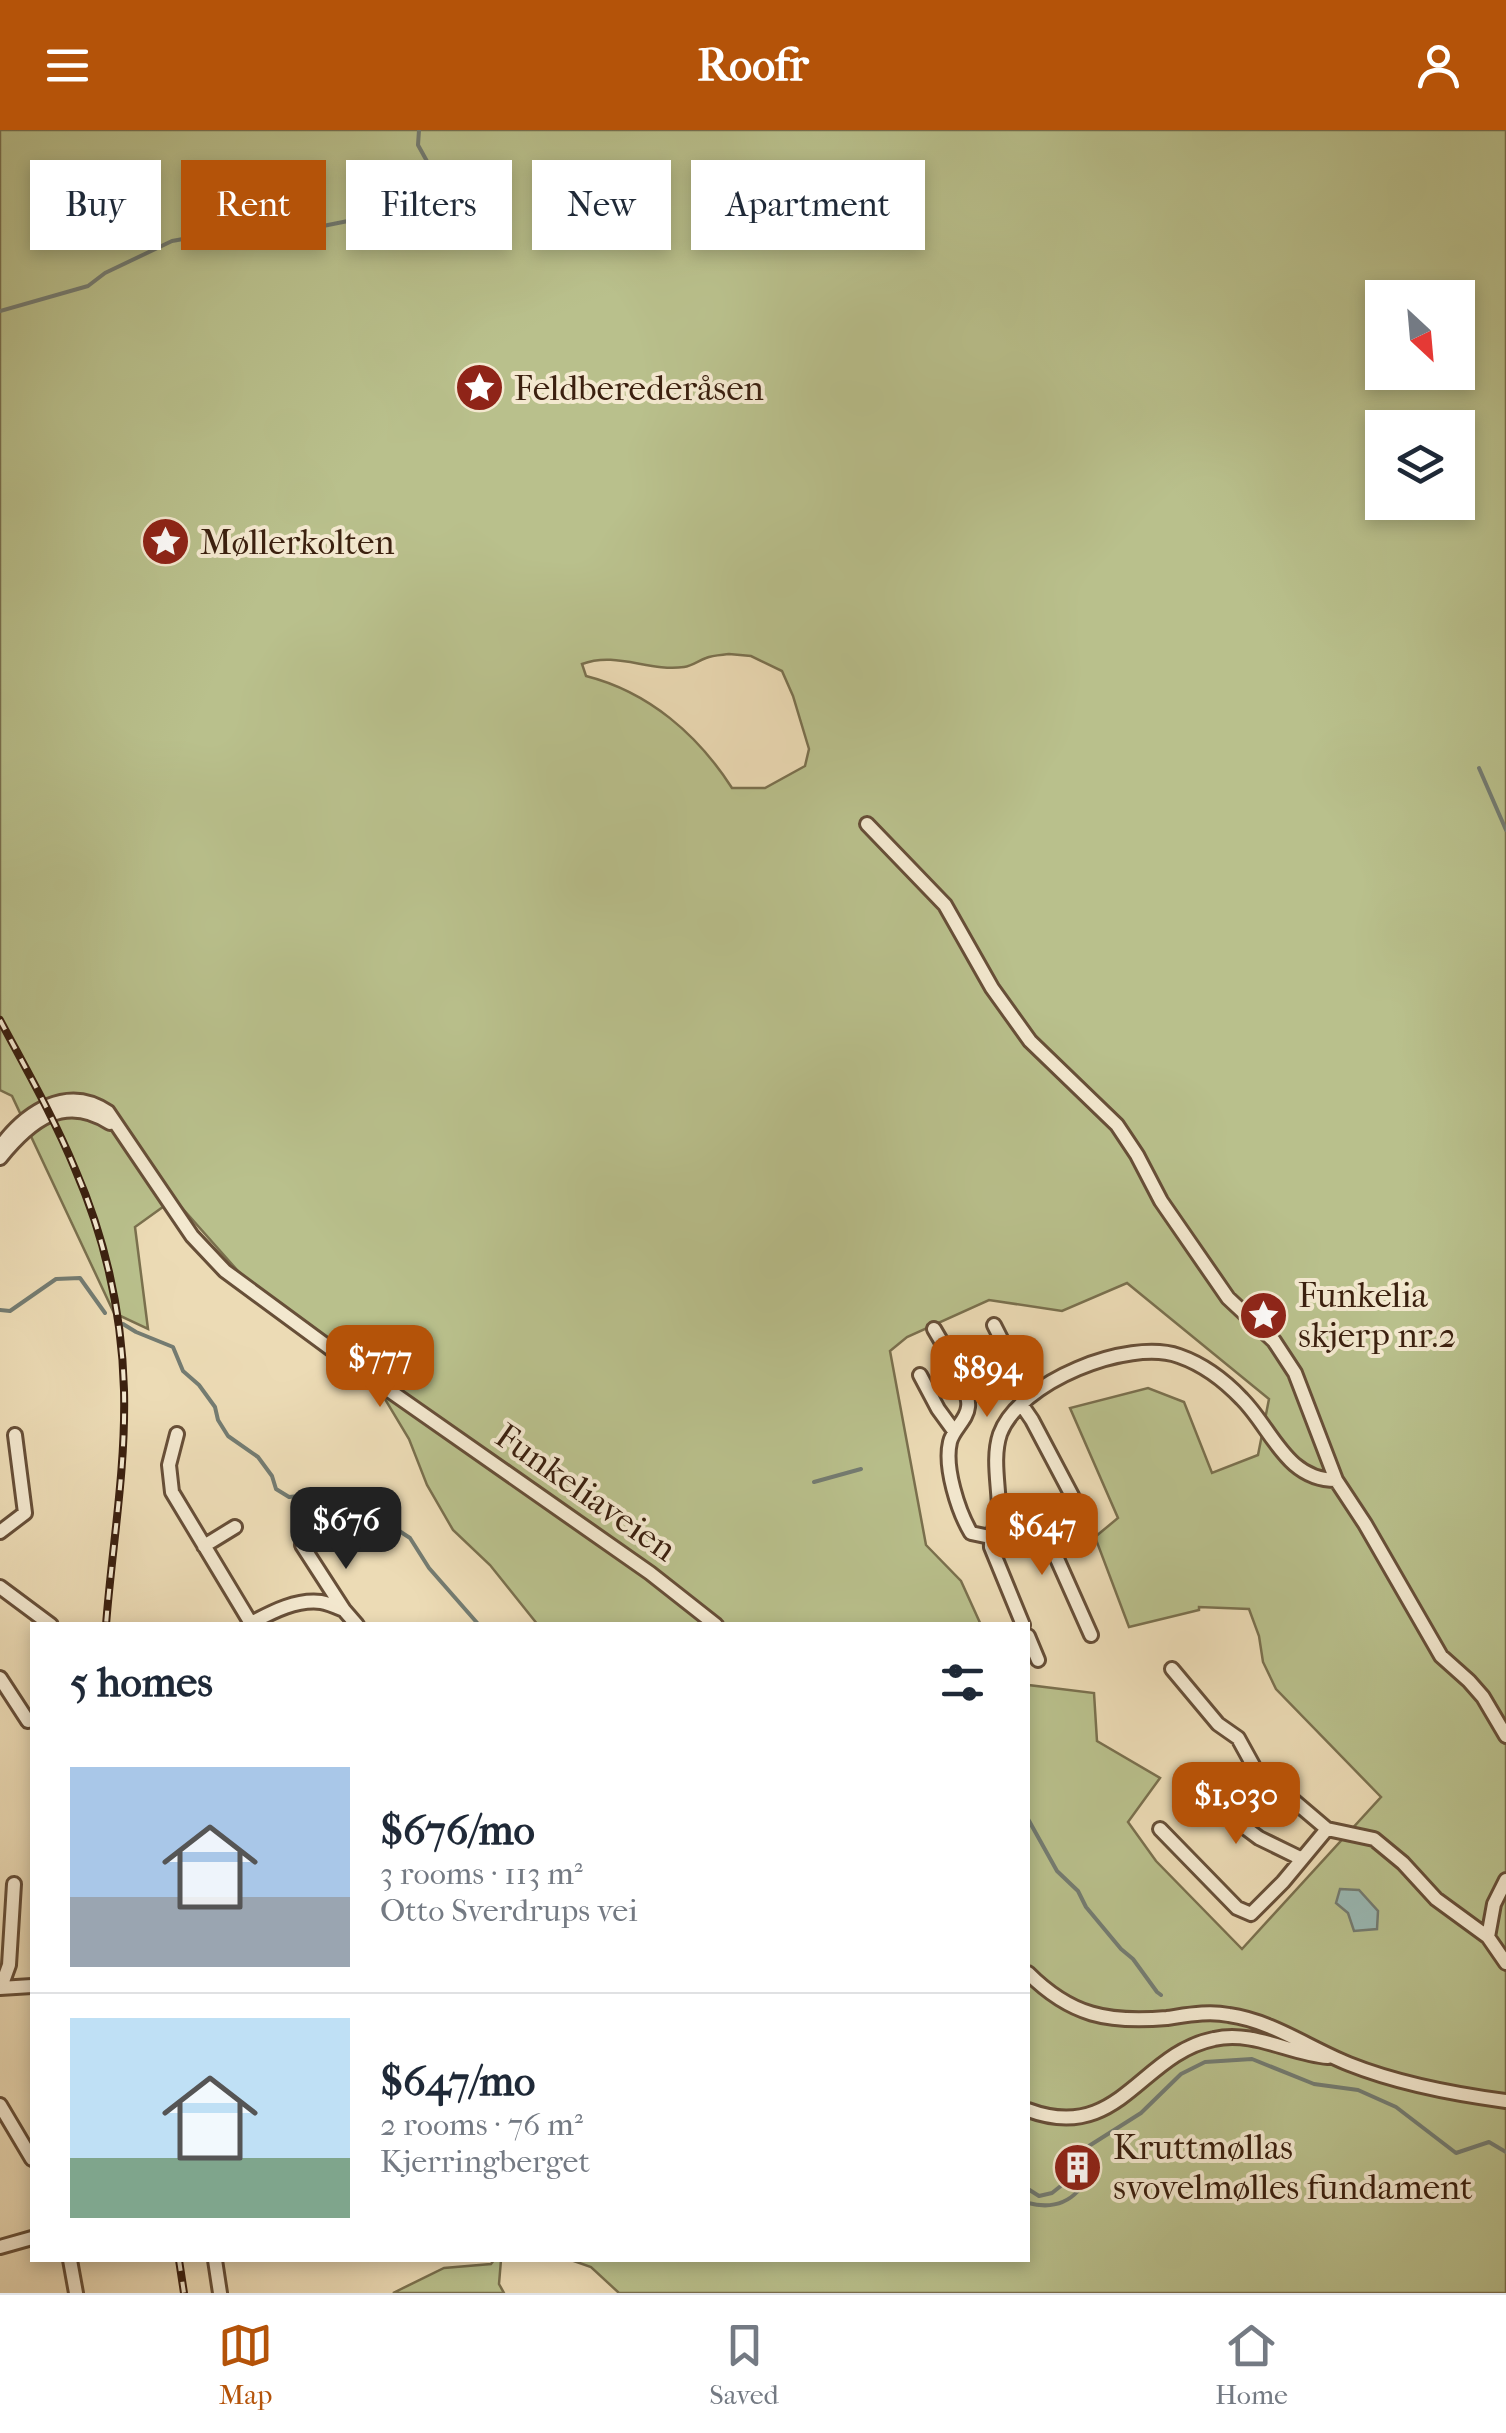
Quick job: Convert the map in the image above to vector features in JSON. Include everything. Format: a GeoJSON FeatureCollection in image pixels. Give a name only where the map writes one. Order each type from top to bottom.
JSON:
{"type":"FeatureCollection","features":[{"type":"Feature","properties":{"kind":"street"},"geometry":{"type":"LineString","coordinates":[[867,824],[946,905],[992,988],[1030,1040],[1117,1126],[1228,1298],[1280,1349],[1295,1372],[1336,1480],[1441,1656],[1483,1697],[1506,1736]]}},
{"type":"Feature","properties":{"kind":"street","name":"Funkeliaveien"},"geometry":{"type":"LineString","coordinates":[[0,1146],[33,1115],[66,1100],[97,1104],[108,1112],[192,1236],[225,1271],[676,1592],[712,1622]]}},
{"type":"Feature","properties":{"kind":"street"},"geometry":{"type":"LineString","coordinates":[[0,1158],[30,1127],[62,1111],[88,1111],[116,1126]]}},
{"type":"Feature","properties":{"kind":"street"},"geometry":{"type":"LineString","coordinates":[[994,1326],[1032,1420],[1079,1509]]}},
{"type":"Feature","properties":{"kind":"street"},"geometry":{"type":"LineString","coordinates":[[934,1329],[969,1404],[950,1441],[960,1509],[971,1532],[990,1537]]}},
{"type":"Feature","properties":{"kind":"street"},"geometry":{"type":"LineString","coordinates":[[1022,1622],[991,1548],[990,1537],[999,1518],[996,1451],[1001,1432],[1025,1400],[1082,1366],[1136,1352],[1176,1354],[1208,1370],[1242,1398],[1275,1446],[1300,1470],[1321,1480],[1336,1480]]}},
{"type":"Feature","properties":{"kind":"street"},"geometry":{"type":"LineString","coordinates":[[920,1375],[954,1431]]}},
{"type":"Feature","properties":{"kind":"street"},"geometry":{"type":"LineString","coordinates":[[177,1434],[168,1464],[170,1486],[251,1622]]}},
{"type":"Feature","properties":{"kind":"street"},"geometry":{"type":"LineString","coordinates":[[0,1532],[26,1512],[15,1435]]}},
{"type":"Feature","properties":{"kind":"street"},"geometry":{"type":"LineString","coordinates":[[999,1518],[1054,1552],[1091,1635]]}},
{"type":"Feature","properties":{"kind":"street"},"geometry":{"type":"LineString","coordinates":[[204,1546],[235,1526]]}},
{"type":"Feature","properties":{"kind":"street"},"geometry":{"type":"LineString","coordinates":[[302,1545],[354,1622]]}},
{"type":"Feature","properties":{"kind":"street"},"geometry":{"type":"LineString","coordinates":[[0,1586],[47,1622]]}},
{"type":"Feature","properties":{"kind":"street"},"geometry":{"type":"LineString","coordinates":[[255,1622],[274,1610],[302,1603],[322,1602],[344,1610]]}},
{"type":"Feature","properties":{"kind":"street"},"geometry":{"type":"LineString","coordinates":[[1030,1641],[1038,1660]]}},
{"type":"Feature","properties":{"kind":"street"},"geometry":{"type":"LineString","coordinates":[[1172,1669],[1218,1724],[1238,1738],[1254,1768],[1327,1829],[1374,1839],[1436,1899],[1488,1937],[1506,1963]]}},
{"type":"Feature","properties":{"kind":"street"},"geometry":{"type":"LineString","coordinates":[[0,1678],[28,1721]]}},
{"type":"Feature","properties":{"kind":"street"},"geometry":{"type":"LineString","coordinates":[[1195,1790],[1259,1838],[1302,1859]]}},
{"type":"Feature","properties":{"kind":"street"},"geometry":{"type":"LineString","coordinates":[[1160,1829],[1237,1908],[1252,1914],[1327,1829]]}},
{"type":"Feature","properties":{"kind":"street"},"geometry":{"type":"LineString","coordinates":[[1488,1937],[1494,1904],[1506,1880]]}},
{"type":"Feature","properties":{"kind":"street"},"geometry":{"type":"LineString","coordinates":[[14,1884],[10,1965],[0,1988],[30,1986]]}},
{"type":"Feature","properties":{"kind":"street"},"geometry":{"type":"LineString","coordinates":[[1030,1975],[1054,1997],[1091,2015],[1130,2020],[1234,2015],[1265,2024],[1333,2057],[1384,2076],[1506,2101]]}},
{"type":"Feature","properties":{"kind":"street"},"geometry":{"type":"LineString","coordinates":[[1030,2110],[1057,2117],[1100,2111],[1173,2058],[1215,2038],[1242,2037],[1310,2056],[1333,2057]]}},
{"type":"Feature","properties":{"kind":"street"},"geometry":{"type":"LineString","coordinates":[[0,2105],[30,2155]]}},
{"type":"Feature","properties":{"kind":"street"},"geometry":{"type":"LineString","coordinates":[[0,2247],[30,2239]]}},
{"type":"Feature","properties":{"kind":"street"},"geometry":{"type":"LineString","coordinates":[[70,2262],[76,2293]]}},
{"type":"Feature","properties":{"kind":"street"},"geometry":{"type":"LineString","coordinates":[[215,2262],[220,2293]]}},
{"type":"Feature","properties":{"kind":"green space"},"geometry":{"type":"Polygon","coordinates":[[[0,130],[1506,130],[1506,2293],[619,2293],[591,2267],[577,2262],[1030,2262],[1030,1685],[1094,1693],[1097,1741],[1160,1778],[1128,1822],[1156,1861],[1242,1949],[1381,1797],[1276,1689],[1263,1662],[1249,1609],[1199,1607],[1129,1627],[1095,1537],[1118,1518],[1070,1408],[1148,1388],[1184,1402],[1212,1473],[1258,1455],[1269,1399],[1127,1283],[1062,1311],[989,1300],[907,1337],[890,1351],[926,1545],[961,1581],[980,1622],[536,1622],[490,1565],[453,1530],[427,1485],[409,1439],[370,1374],[261,1297],[174,1199],[135,1227],[148,1329],[114,1313],[12,1096],[0,1090],[0,130]],[[726,654],[671,668],[607,660],[582,664],[586,676],[631,693],[670,718],[704,750],[732,788],[765,788],[805,766],[809,749],[782,671],[751,656],[726,654]]]}},
{"type":"Feature","properties":{"kind":"green space"},"geometry":{"type":"Polygon","coordinates":[[[501,2262],[499,2284],[504,2293],[393,2293],[444,2268],[501,2262]]]}},
{"type":"Feature","properties":{"kind":"water"},"geometry":{"type":"Polygon","coordinates":[[[1340,1889],[1359,1890],[1378,1911],[1377,1929],[1354,1931],[1348,1913],[1336,1903],[1340,1889]]]}},
{"type":"Feature","properties":{"kind":"waterway"},"geometry":{"type":"LineString","coordinates":[[0,311],[88,286],[105,273],[172,241],[272,223],[288,233],[436,199],[439,183],[418,145],[419,130]]}},
{"type":"Feature","properties":{"kind":"waterway"},"geometry":{"type":"LineString","coordinates":[[1479,768],[1506,830]]}},
{"type":"Feature","properties":{"kind":"waterway"},"geometry":{"type":"LineString","coordinates":[[0,1310],[10,1311],[56,1279],[80,1278],[105,1313]]}},
{"type":"Feature","properties":{"kind":"waterway"},"geometry":{"type":"LineString","coordinates":[[123,1324],[173,1347],[183,1371],[215,1407],[228,1436],[258,1457],[276,1489],[289,1497],[310,1495],[331,1507],[355,1507],[410,1538],[429,1568],[476,1622]]}},
{"type":"Feature","properties":{"kind":"waterway"},"geometry":{"type":"LineString","coordinates":[[814,1482],[861,1469]]}},
{"type":"Feature","properties":{"kind":"waterway"},"geometry":{"type":"LineString","coordinates":[[1030,1823],[1057,1871],[1078,1891],[1086,1907],[1161,1995]]}},
{"type":"Feature","properties":{"kind":"waterway"},"geometry":{"type":"LineString","coordinates":[[1030,2190],[1039,2196],[1052,2193],[1062,2185],[1081,2151],[1141,2113],[1181,2074],[1205,2062],[1252,2059],[1314,2084],[1358,2090],[1396,2107],[1456,2153],[1489,2142],[1506,2152]]}},
{"type":"Feature","properties":{"kind":"waterway"},"geometry":{"type":"LineString","coordinates":[[1030,2203],[1055,2204],[1078,2191]]}},
{"type":"Feature","properties":{"kind":"railway"},"geometry":{"type":"LineString","coordinates":[[0,1020],[58,1131],[86,1195],[116,1305],[123,1362],[124,1420],[106,1622]]}},
{"type":"Feature","properties":{"kind":"railway"},"geometry":{"type":"LineString","coordinates":[[179,2262],[184,2293]]}},
{"type":"Feature","properties":{"kind":"place","name":"Feldberederåsen"},"geometry":{"type":"Point","coordinates":[479,388]}},
{"type":"Feature","properties":{"kind":"place","name":"Møllerkolten"},"geometry":{"type":"Point","coordinates":[165,542]}},
{"type":"Feature","properties":{"kind":"place","name":"Funkelia skjerp nr.2"},"geometry":{"type":"Point","coordinates":[1263,1315]}},
{"type":"Feature","properties":{"kind":"place","name":"Kruttmøllas svovelmølles fundament"},"geometry":{"type":"Point","coordinates":[1078,2167]}}]}
